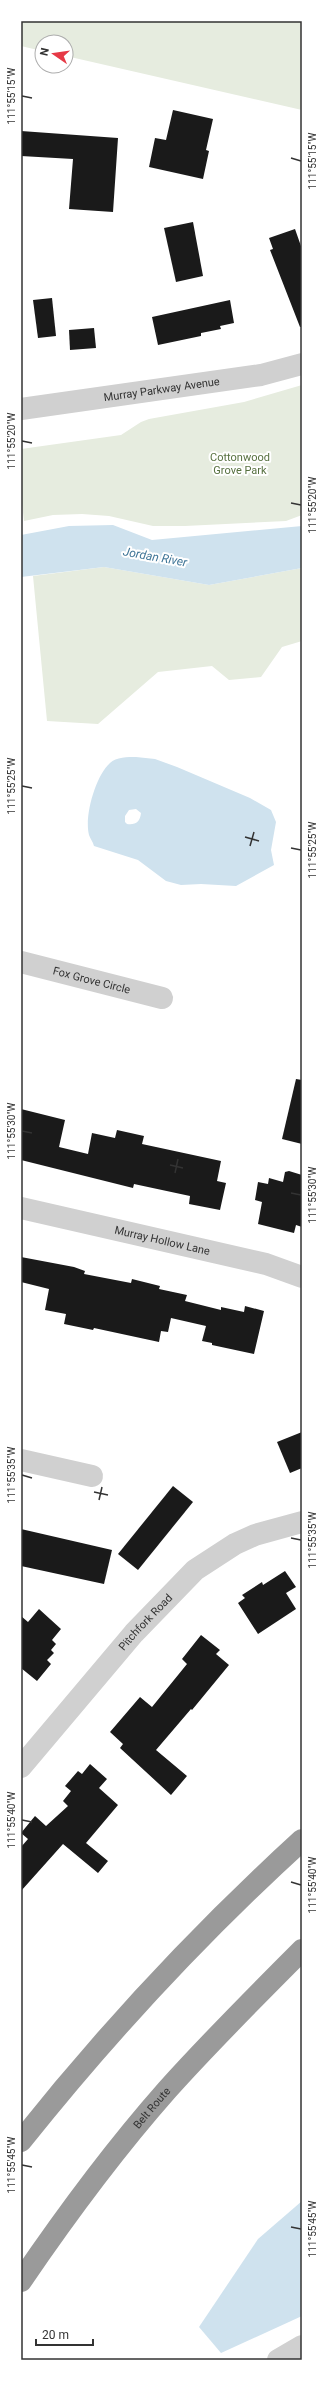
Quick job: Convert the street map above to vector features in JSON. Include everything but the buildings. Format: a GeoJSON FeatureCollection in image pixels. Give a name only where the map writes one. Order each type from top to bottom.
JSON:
{"type":"FeatureCollection","features":[{"type":"Feature","properties":{"kind":"highway"},"geometry":{"type":"LineString","coordinates":[[21,2141],[81,2066],[160,1979],[239,1897],[302,1840]]}},
{"type":"Feature","properties":{"kind":"highway","name":"Belt Route"},"geometry":{"type":"LineString","coordinates":[[21,2281],[68,2213],[165,2092],[210,2042],[302,1950]]}},
{"type":"Feature","properties":{"kind":"street","name":"Murray Parkway Avenue"},"geometry":{"type":"LineString","coordinates":[[21,409],[261,375],[302,364]]}},
{"type":"Feature","properties":{"kind":"street","name":"Fox Grove Circle"},"geometry":{"type":"LineString","coordinates":[[21,962],[162,998]]}},
{"type":"Feature","properties":{"kind":"street","name":"Murray Hollow Lane"},"geometry":{"type":"LineString","coordinates":[[21,1208],[266,1264],[302,1277]]}},
{"type":"Feature","properties":{"kind":"street"},"geometry":{"type":"LineString","coordinates":[[21,1460],[92,1476]]}},
{"type":"Feature","properties":{"kind":"street","name":"Pitchfork Road"},"geometry":{"type":"LineString","coordinates":[[21,1767],[134,1633],[195,1570],[215,1556],[249,1538],[302,1522]]}},
{"type":"Feature","properties":{"kind":"street"},"geometry":{"type":"LineString","coordinates":[[278,2360],[302,2346]]}},
{"type":"Feature","properties":{"kind":"green space"},"geometry":{"type":"Polygon","coordinates":[[[21,21],[302,21],[302,110],[74,58],[74,34],[34,34],[34,49],[21,46],[21,21]]]}},
{"type":"Feature","properties":{"kind":"green space","name":"Cottonwood Grove Park"},"geometry":{"type":"Polygon","coordinates":[[[302,385],[302,515],[286,521],[185,526],[153,526],[109,516],[82,514],[53,515],[24,521],[21,495],[21,449],[121,435],[141,422],[149,419],[244,402],[302,385]]]}},
{"type":"Feature","properties":{"kind":"green space"},"geometry":{"type":"Polygon","coordinates":[[[104,567],[209,585],[302,568],[302,641],[282,647],[261,677],[229,680],[212,666],[158,672],[98,724],[47,721],[33,576],[104,567]]]}},
{"type":"Feature","properties":{"kind":"water","name":"Jordan River"},"geometry":{"type":"Polygon","coordinates":[[[113,525],[152,540],[302,526],[302,568],[209,585],[104,567],[21,577],[21,535],[69,526],[113,525]]]}},
{"type":"Feature","properties":{"kind":"water"},"geometry":{"type":"Polygon","coordinates":[[[133,757],[155,759],[177,767],[250,798],[271,810],[276,822],[271,850],[274,865],[236,886],[201,884],[181,885],[166,881],[138,860],[94,846],[89,835],[88,817],[92,796],[96,786],[100,777],[110,763],[122,758],[133,757]],[[136,809],[129,810],[125,816],[125,822],[127,824],[133,824],[139,821],[141,813],[136,809]]]}},
{"type":"Feature","properties":{"kind":"water"},"geometry":{"type":"Polygon","coordinates":[[[302,2201],[302,2316],[221,2353],[199,2327],[258,2239],[302,2201]]]}}]}
